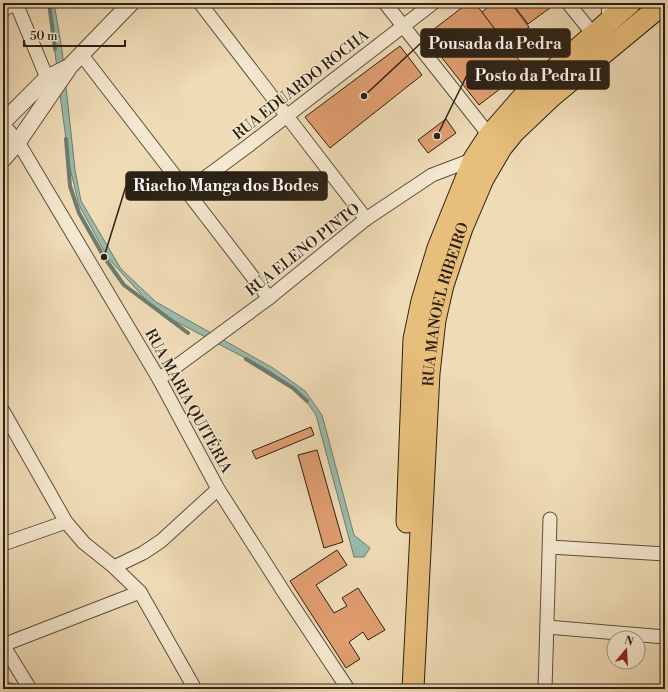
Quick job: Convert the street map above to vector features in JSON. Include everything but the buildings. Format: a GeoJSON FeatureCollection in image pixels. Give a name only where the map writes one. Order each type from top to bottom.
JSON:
{"type":"FeatureCollection","features":[{"type":"Feature","properties":{"kind":"highway","name":"RUA MANOEL RIBEIRO"},"geometry":{"type":"LineString","coordinates":[[413,689],[428,373],[435,320],[443,285],[462,228],[483,179],[495,142],[524,96],[593,34],[609,12],[630,3]]}},
{"type":"Feature","properties":{"kind":"highway","name":"RUA MANOEL RIBEIRO"},"geometry":{"type":"LineString","coordinates":[[400,689],[414,339],[422,301],[438,248],[474,159],[495,142],[514,132],[552,96],[664,3]]}},
{"type":"Feature","properties":{"kind":"street"},"geometry":{"type":"LineString","coordinates":[[3,10],[16,3],[47,78]]}},
{"type":"Feature","properties":{"kind":"street"},"geometry":{"type":"LineString","coordinates":[[3,159],[18,142],[70,66],[131,3]]}},
{"type":"Feature","properties":{"kind":"street"},"geometry":{"type":"LineString","coordinates":[[200,3],[366,219]]}},
{"type":"Feature","properties":{"kind":"street"},"geometry":{"type":"LineString","coordinates":[[385,3],[495,142]]}},
{"type":"Feature","properties":{"kind":"street","name":"RUA EDUARDO ROCHA"},"geometry":{"type":"LineString","coordinates":[[187,192],[434,3]]}},
{"type":"Feature","properties":{"kind":"street"},"geometry":{"type":"LineString","coordinates":[[568,3],[593,34]]}},
{"type":"Feature","properties":{"kind":"street"},"geometry":{"type":"LineString","coordinates":[[81,54],[270,298]]}},
{"type":"Feature","properties":{"kind":"street"},"geometry":{"type":"LineString","coordinates":[[3,122],[47,78],[70,66]]}},
{"type":"Feature","properties":{"kind":"street","name":"RUA MARIA QUITÉRIA"},"geometry":{"type":"LineString","coordinates":[[3,126],[18,142],[159,378],[218,489],[348,689]]}},
{"type":"Feature","properties":{"kind":"street","name":"RUA ELENO PINTO"},"geometry":{"type":"LineString","coordinates":[[159,378],[270,298],[366,219],[432,175],[474,159]]}},
{"type":"Feature","properties":{"kind":"street"},"geometry":{"type":"LineString","coordinates":[[3,412],[66,522],[84,543],[114,567],[140,592],[195,689]]}},
{"type":"Feature","properties":{"kind":"street"},"geometry":{"type":"LineString","coordinates":[[114,567],[143,553],[161,541],[218,489]]}},
{"type":"Feature","properties":{"kind":"street"},"geometry":{"type":"LineString","coordinates":[[545,689],[550,519]]}},
{"type":"Feature","properties":{"kind":"street"},"geometry":{"type":"LineString","coordinates":[[3,544],[66,522]]}},
{"type":"Feature","properties":{"kind":"street"},"geometry":{"type":"LineString","coordinates":[[550,547],[665,554]]}},
{"type":"Feature","properties":{"kind":"street"},"geometry":{"type":"LineString","coordinates":[[30,689],[3,645],[140,592]]}},
{"type":"Feature","properties":{"kind":"street"},"geometry":{"type":"LineString","coordinates":[[547,627],[665,637]]}},
{"type":"Feature","properties":{"kind":"shaded area"},"geometry":{"type":"Polygon","coordinates":[[[49,3],[54,3],[62,50],[75,170],[81,201],[121,269],[156,302],[273,368],[305,391],[322,415],[354,535],[370,548],[364,557],[354,557],[316,415],[302,395],[270,371],[173,320],[148,302],[108,258],[79,205],[70,168],[49,3]]]}},
{"type":"Feature","properties":{"kind":"shaded area"},"geometry":{"type":"Polygon","coordinates":[[[3,681],[18,685],[21,689],[3,689],[3,681]]]}},
{"type":"Feature","properties":{"kind":"waterway"},"geometry":{"type":"LineString","coordinates":[[49,3],[55,49]]}},
{"type":"Feature","properties":{"kind":"waterway"},"geometry":{"type":"LineString","coordinates":[[66,139],[70,186],[79,213],[104,257],[124,285],[188,333]]}},
{"type":"Feature","properties":{"kind":"waterway"},"geometry":{"type":"LineString","coordinates":[[246,359],[293,388],[307,401]]}},
{"type":"Feature","properties":{"kind":"place","name":"Pousada da Pedra"},"geometry":{"type":"Point","coordinates":[364,96]}},
{"type":"Feature","properties":{"kind":"place","name":"Posto da Pedra II"},"geometry":{"type":"Point","coordinates":[437,136]}},
{"type":"Feature","properties":{"kind":"place","name":"Riacho Manga dos Bodes"},"geometry":{"type":"Point","coordinates":[104,257]}}]}
